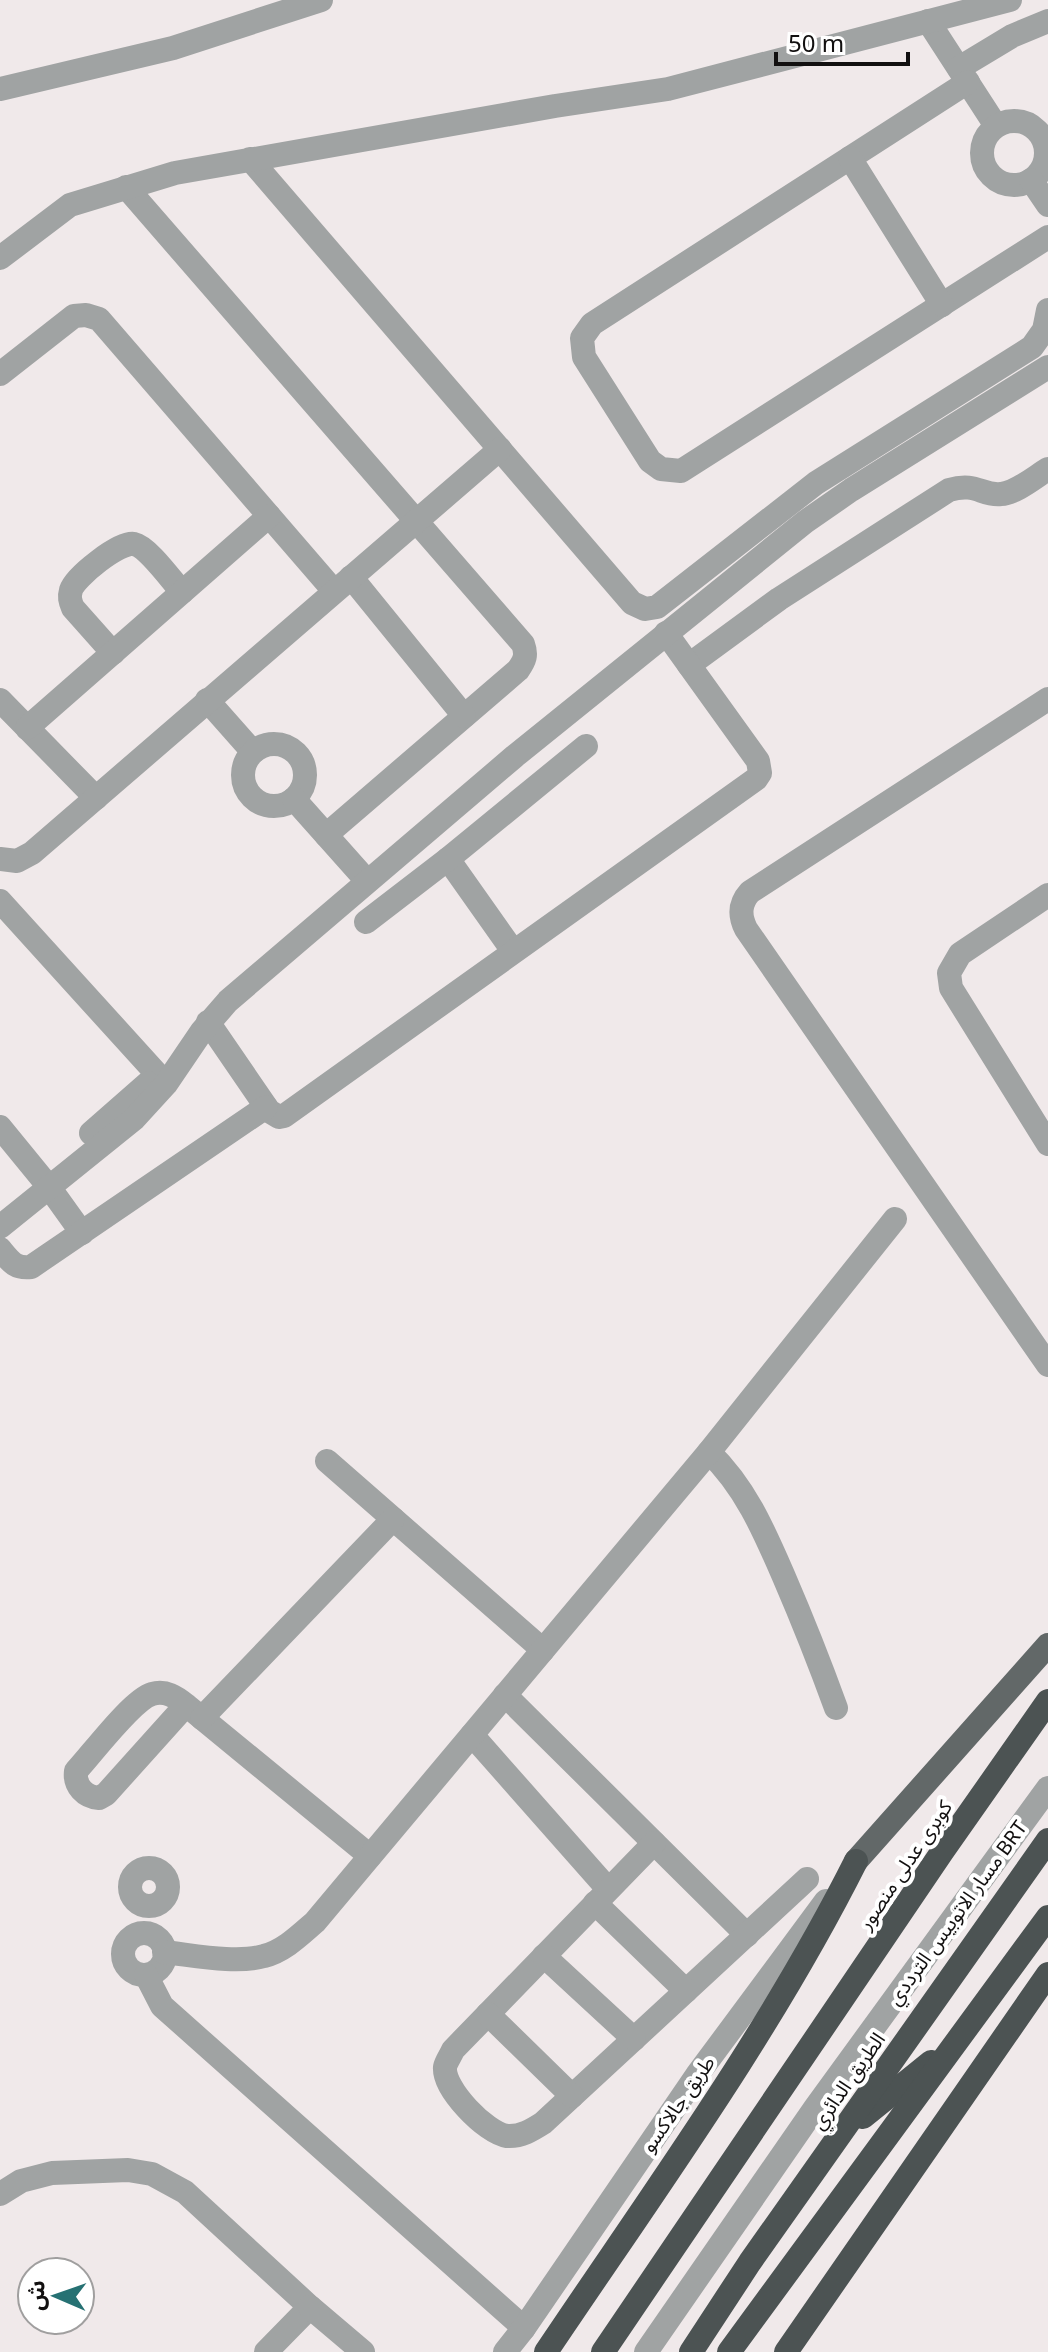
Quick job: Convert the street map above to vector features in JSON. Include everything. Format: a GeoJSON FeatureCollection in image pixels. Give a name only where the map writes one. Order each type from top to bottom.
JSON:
{"type":"FeatureCollection","features":[{"type":"Feature","properties":{"kind":"highway","name":"كوبرى عدلى منصور"},"geometry":{"type":"LineString","coordinates":[[603,2352],[1048,1701]]}},
{"type":"Feature","properties":{"kind":"highway","name":"الطريق الدائري"},"geometry":{"type":"LineString","coordinates":[[691,2352],[1048,1840]]}},
{"type":"Feature","properties":{"kind":"highway"},"geometry":{"type":"LineString","coordinates":[[546,2352],[769,2018],[807,1955],[856,1861]]}},
{"type":"Feature","properties":{"kind":"highway"},"geometry":{"type":"LineString","coordinates":[[729,2352],[1048,1917]]}},
{"type":"Feature","properties":{"kind":"highway"},"geometry":{"type":"LineString","coordinates":[[786,2352],[1048,1974]]}},
{"type":"Feature","properties":{"kind":"highway"},"geometry":{"type":"LineString","coordinates":[[839,2136],[957,2041]]}},
{"type":"Feature","properties":{"kind":"main road"},"geometry":{"type":"LineString","coordinates":[[856,1861],[1048,1645]]}},
{"type":"Feature","properties":{"kind":"street"},"geometry":{"type":"LineString","coordinates":[[0,89],[173,48],[321,0]]}},
{"type":"Feature","properties":{"kind":"street"},"geometry":{"type":"LineString","coordinates":[[0,258],[61,210],[126,187],[189,170],[645,93],[1010,0]]}},
{"type":"Feature","properties":{"kind":"street"},"geometry":{"type":"LineString","coordinates":[[928,21],[996,126]]}},
{"type":"Feature","properties":{"kind":"street"},"geometry":{"type":"LineString","coordinates":[[1048,21],[1012,36],[850,158],[592,324],[584,333],[581,345],[584,357],[650,461],[661,469],[681,471],[1048,237]]}},
{"type":"Feature","properties":{"kind":"street"},"geometry":{"type":"LineString","coordinates":[[1005,122],[1023,122],[1038,132],[1046,148],[1046,158],[1043,167],[1031,180],[1014,186],[990,175],[982,158],[982,149],[984,140],[996,126],[1005,122]]}},
{"type":"Feature","properties":{"kind":"street"},"geometry":{"type":"LineString","coordinates":[[850,158],[942,305]]}},
{"type":"Feature","properties":{"kind":"street"},"geometry":{"type":"LineString","coordinates":[[250,159],[632,603],[640,608],[651,609],[661,603],[816,483],[1032,347],[1044,330],[1048,310]]}},
{"type":"Feature","properties":{"kind":"street"},"geometry":{"type":"LineString","coordinates":[[1031,180],[1048,205]]}},
{"type":"Feature","properties":{"kind":"street"},"geometry":{"type":"LineString","coordinates":[[126,187],[523,644],[526,653],[518,670],[326,835]]}},
{"type":"Feature","properties":{"kind":"street"},"geometry":{"type":"LineString","coordinates":[[0,374],[74,316],[86,315],[99,319],[269,516],[342,584],[464,716]]}},
{"type":"Feature","properties":{"kind":"street"},"geometry":{"type":"LineString","coordinates":[[0,1208],[45,1181],[134,1119],[170,1078],[208,1022],[228,1001],[515,756],[739,573],[817,514],[1048,367]]}},
{"type":"Feature","properties":{"kind":"street"},"geometry":{"type":"LineString","coordinates":[[0,859],[17,861],[25,858],[500,449]]}},
{"type":"Feature","properties":{"kind":"street"},"geometry":{"type":"LineString","coordinates":[[689,665],[779,599],[949,490],[966,487],[1001,494],[1048,469]]}},
{"type":"Feature","properties":{"kind":"street"},"geometry":{"type":"LineString","coordinates":[[27,728],[269,516]]}},
{"type":"Feature","properties":{"kind":"street"},"geometry":{"type":"LineString","coordinates":[[113,653],[73,608],[70,592],[74,584],[114,549],[135,544],[144,549],[182,592]]}},
{"type":"Feature","properties":{"kind":"street"},"geometry":{"type":"LineString","coordinates":[[208,1022],[266,1107],[279,1117],[289,1113],[758,776],[761,769],[758,761],[666,633]]}},
{"type":"Feature","properties":{"kind":"street"},"geometry":{"type":"LineString","coordinates":[[1048,699],[750,892],[741,914],[746,929],[1048,1365]]}},
{"type":"Feature","properties":{"kind":"street"},"geometry":{"type":"LineString","coordinates":[[0,700],[96,798]]}},
{"type":"Feature","properties":{"kind":"street"},"geometry":{"type":"LineString","coordinates":[[207,700],[253,752]]}},
{"type":"Feature","properties":{"kind":"street"},"geometry":{"type":"LineString","coordinates":[[278,744],[300,758],[304,766],[304,784],[294,799],[287,804],[270,806],[253,799],[242,776],[253,752],[278,744]]}},
{"type":"Feature","properties":{"kind":"street"},"geometry":{"type":"LineString","coordinates":[[366,922],[586,746]]}},
{"type":"Feature","properties":{"kind":"street"},"geometry":{"type":"LineString","coordinates":[[294,799],[367,881]]}},
{"type":"Feature","properties":{"kind":"street"},"geometry":{"type":"LineString","coordinates":[[448,859],[513,951]]}},
{"type":"Feature","properties":{"kind":"street"},"geometry":{"type":"LineString","coordinates":[[1048,895],[960,954],[949,973],[951,988],[1048,1144]]}},
{"type":"Feature","properties":{"kind":"street"},"geometry":{"type":"LineString","coordinates":[[0,901],[157,1074]]}},
{"type":"Feature","properties":{"kind":"street"},"geometry":{"type":"LineString","coordinates":[[0,1227],[157,1074],[181,1058]]}},
{"type":"Feature","properties":{"kind":"street"},"geometry":{"type":"LineString","coordinates":[[0,1249],[12,1264],[21,1268],[31,1267],[266,1107]]}},
{"type":"Feature","properties":{"kind":"street"},"geometry":{"type":"LineString","coordinates":[[0,1127],[45,1181],[82,1233]]}},
{"type":"Feature","properties":{"kind":"street"},"geometry":{"type":"LineString","coordinates":[[164,1952],[231,1958],[264,1956],[289,1944],[315,1922],[709,1452],[895,1219]]}},
{"type":"Feature","properties":{"kind":"street"},"geometry":{"type":"LineString","coordinates":[[709,1452],[740,1487],[755,1513],[815,1647],[836,1708]]}},
{"type":"Feature","properties":{"kind":"street"},"geometry":{"type":"LineString","coordinates":[[327,1461],[543,1650]]}},
{"type":"Feature","properties":{"kind":"street"},"geometry":{"type":"LineString","coordinates":[[370,1856],[194,1712],[174,1695],[162,1692],[149,1695],[133,1707],[76,1771],[75,1780],[80,1789],[92,1798],[106,1794],[194,1712],[393,1519]]}},
{"type":"Feature","properties":{"kind":"street"},"geometry":{"type":"LineString","coordinates":[[505,1695],[747,1935]]}},
{"type":"Feature","properties":{"kind":"street"},"geometry":{"type":"LineString","coordinates":[[472,1735],[601,1896],[686,1991]]}},
{"type":"Feature","properties":{"kind":"street","name":"مسار الاتوبيس الترددي BRT"},"geometry":{"type":"LineString","coordinates":[[646,2352],[815,2108],[1048,1788]]}},
{"type":"Feature","properties":{"kind":"street"},"geometry":{"type":"LineString","coordinates":[[654,1843],[453,2050],[445,2066],[447,2081],[457,2097],[490,2129],[506,2136],[525,2134],[543,2123],[807,1879]]}},
{"type":"Feature","properties":{"kind":"street","name":"طريق جالاكسو"},"geometry":{"type":"LineString","coordinates":[[505,2352],[697,2075],[856,1861]]}},
{"type":"Feature","properties":{"kind":"street"},"geometry":{"type":"LineString","coordinates":[[141,1933],[149,1906]]}},
{"type":"Feature","properties":{"kind":"street"},"geometry":{"type":"LineString","coordinates":[[141,1933],[152,1935],[161,1942],[164,1952],[163,1963],[156,1971],[146,1975],[135,1973],[127,1967],[123,1957],[124,1946],[131,1937],[141,1933]]}},
{"type":"Feature","properties":{"kind":"street"},"geometry":{"type":"LineString","coordinates":[[544,1956],[634,2039]]}},
{"type":"Feature","properties":{"kind":"street"},"geometry":{"type":"LineString","coordinates":[[146,1975],[162,2006],[524,2328]]}},
{"type":"Feature","properties":{"kind":"street"},"geometry":{"type":"LineString","coordinates":[[488,2014],[572,2096]]}},
{"type":"Feature","properties":{"kind":"street"},"geometry":{"type":"LineString","coordinates":[[0,2194],[21,2181],[52,2173],[128,2170],[152,2174],[185,2192],[363,2352]]}},
{"type":"Feature","properties":{"kind":"street"},"geometry":{"type":"LineString","coordinates":[[266,2352],[310,2307]]}}]}
